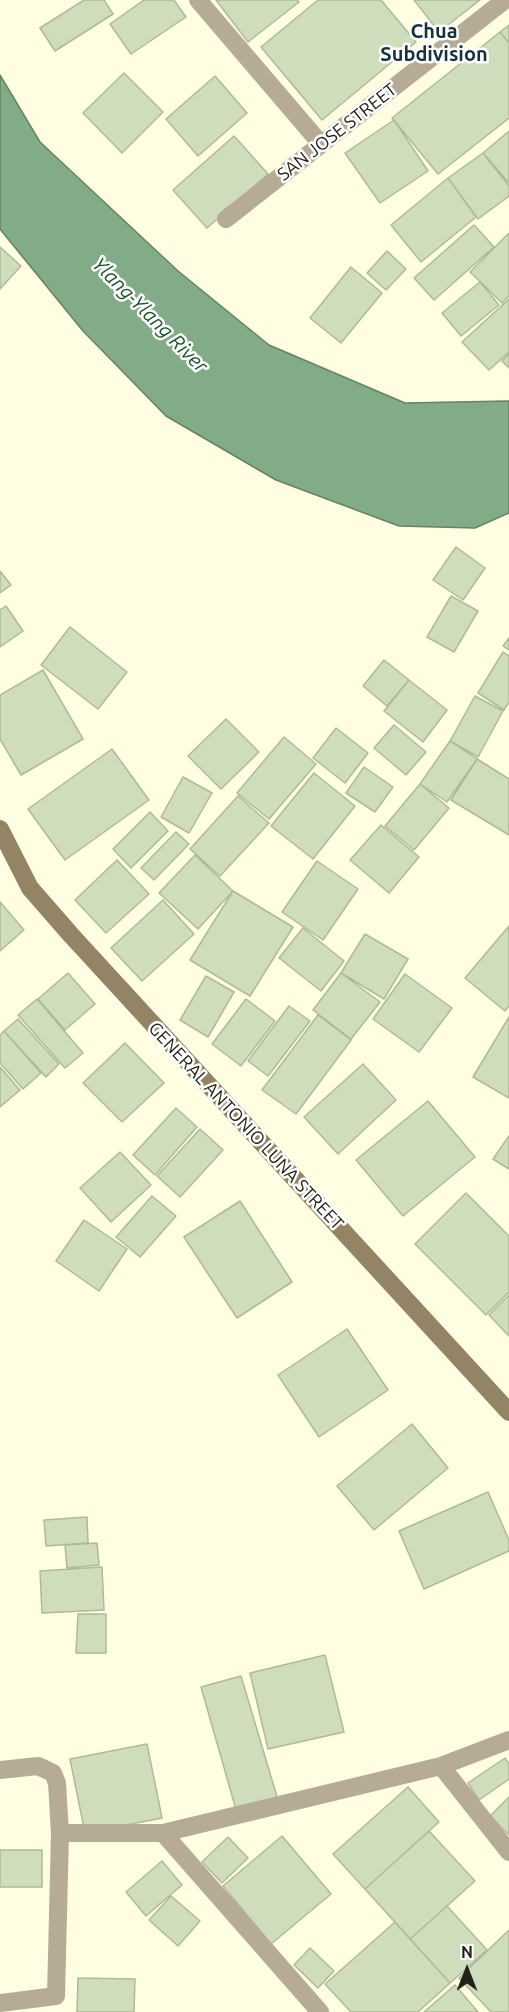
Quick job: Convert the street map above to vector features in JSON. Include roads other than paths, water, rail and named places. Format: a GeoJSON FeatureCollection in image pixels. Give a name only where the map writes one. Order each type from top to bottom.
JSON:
{"type":"FeatureCollection","features":[{"type":"Feature","properties":{"kind":"main road","name":"GENERAL ANTONIO LUNA STREET"},"geometry":{"type":"LineString","coordinates":[[0,829],[30,888],[71,936],[509,1412]]}},
{"type":"Feature","properties":{"kind":"street"},"geometry":{"type":"LineString","coordinates":[[198,0],[321,144]]}},
{"type":"Feature","properties":{"kind":"street","name":"SAN JOSE STREET"},"geometry":{"type":"LineString","coordinates":[[225,219],[505,0]]}},
{"type":"Feature","properties":{"kind":"street"},"geometry":{"type":"LineString","coordinates":[[60,1833],[163,1833],[441,1766],[509,1740]]}},
{"type":"Feature","properties":{"kind":"street"},"geometry":{"type":"LineString","coordinates":[[0,1770],[38,1766],[53,1773],[57,1783],[60,1833],[56,1996],[0,2003]]}},
{"type":"Feature","properties":{"kind":"street"},"geometry":{"type":"LineString","coordinates":[[441,1766],[509,1852]]}},
{"type":"Feature","properties":{"kind":"street"},"geometry":{"type":"LineString","coordinates":[[163,1833],[320,2012]]}},
{"type":"Feature","properties":{"kind":"water","name":"Ylang-Ylang River"},"geometry":{"type":"Polygon","coordinates":[[[0,75],[40,142],[178,271],[269,345],[405,403],[509,401],[509,513],[475,528],[399,526],[276,480],[166,416],[83,331],[0,229],[0,75]]]}},
{"type":"Feature","properties":{"kind":"district","name":"Chua Subdivision"},"geometry":{"type":"Point","coordinates":[434,42]}}]}
